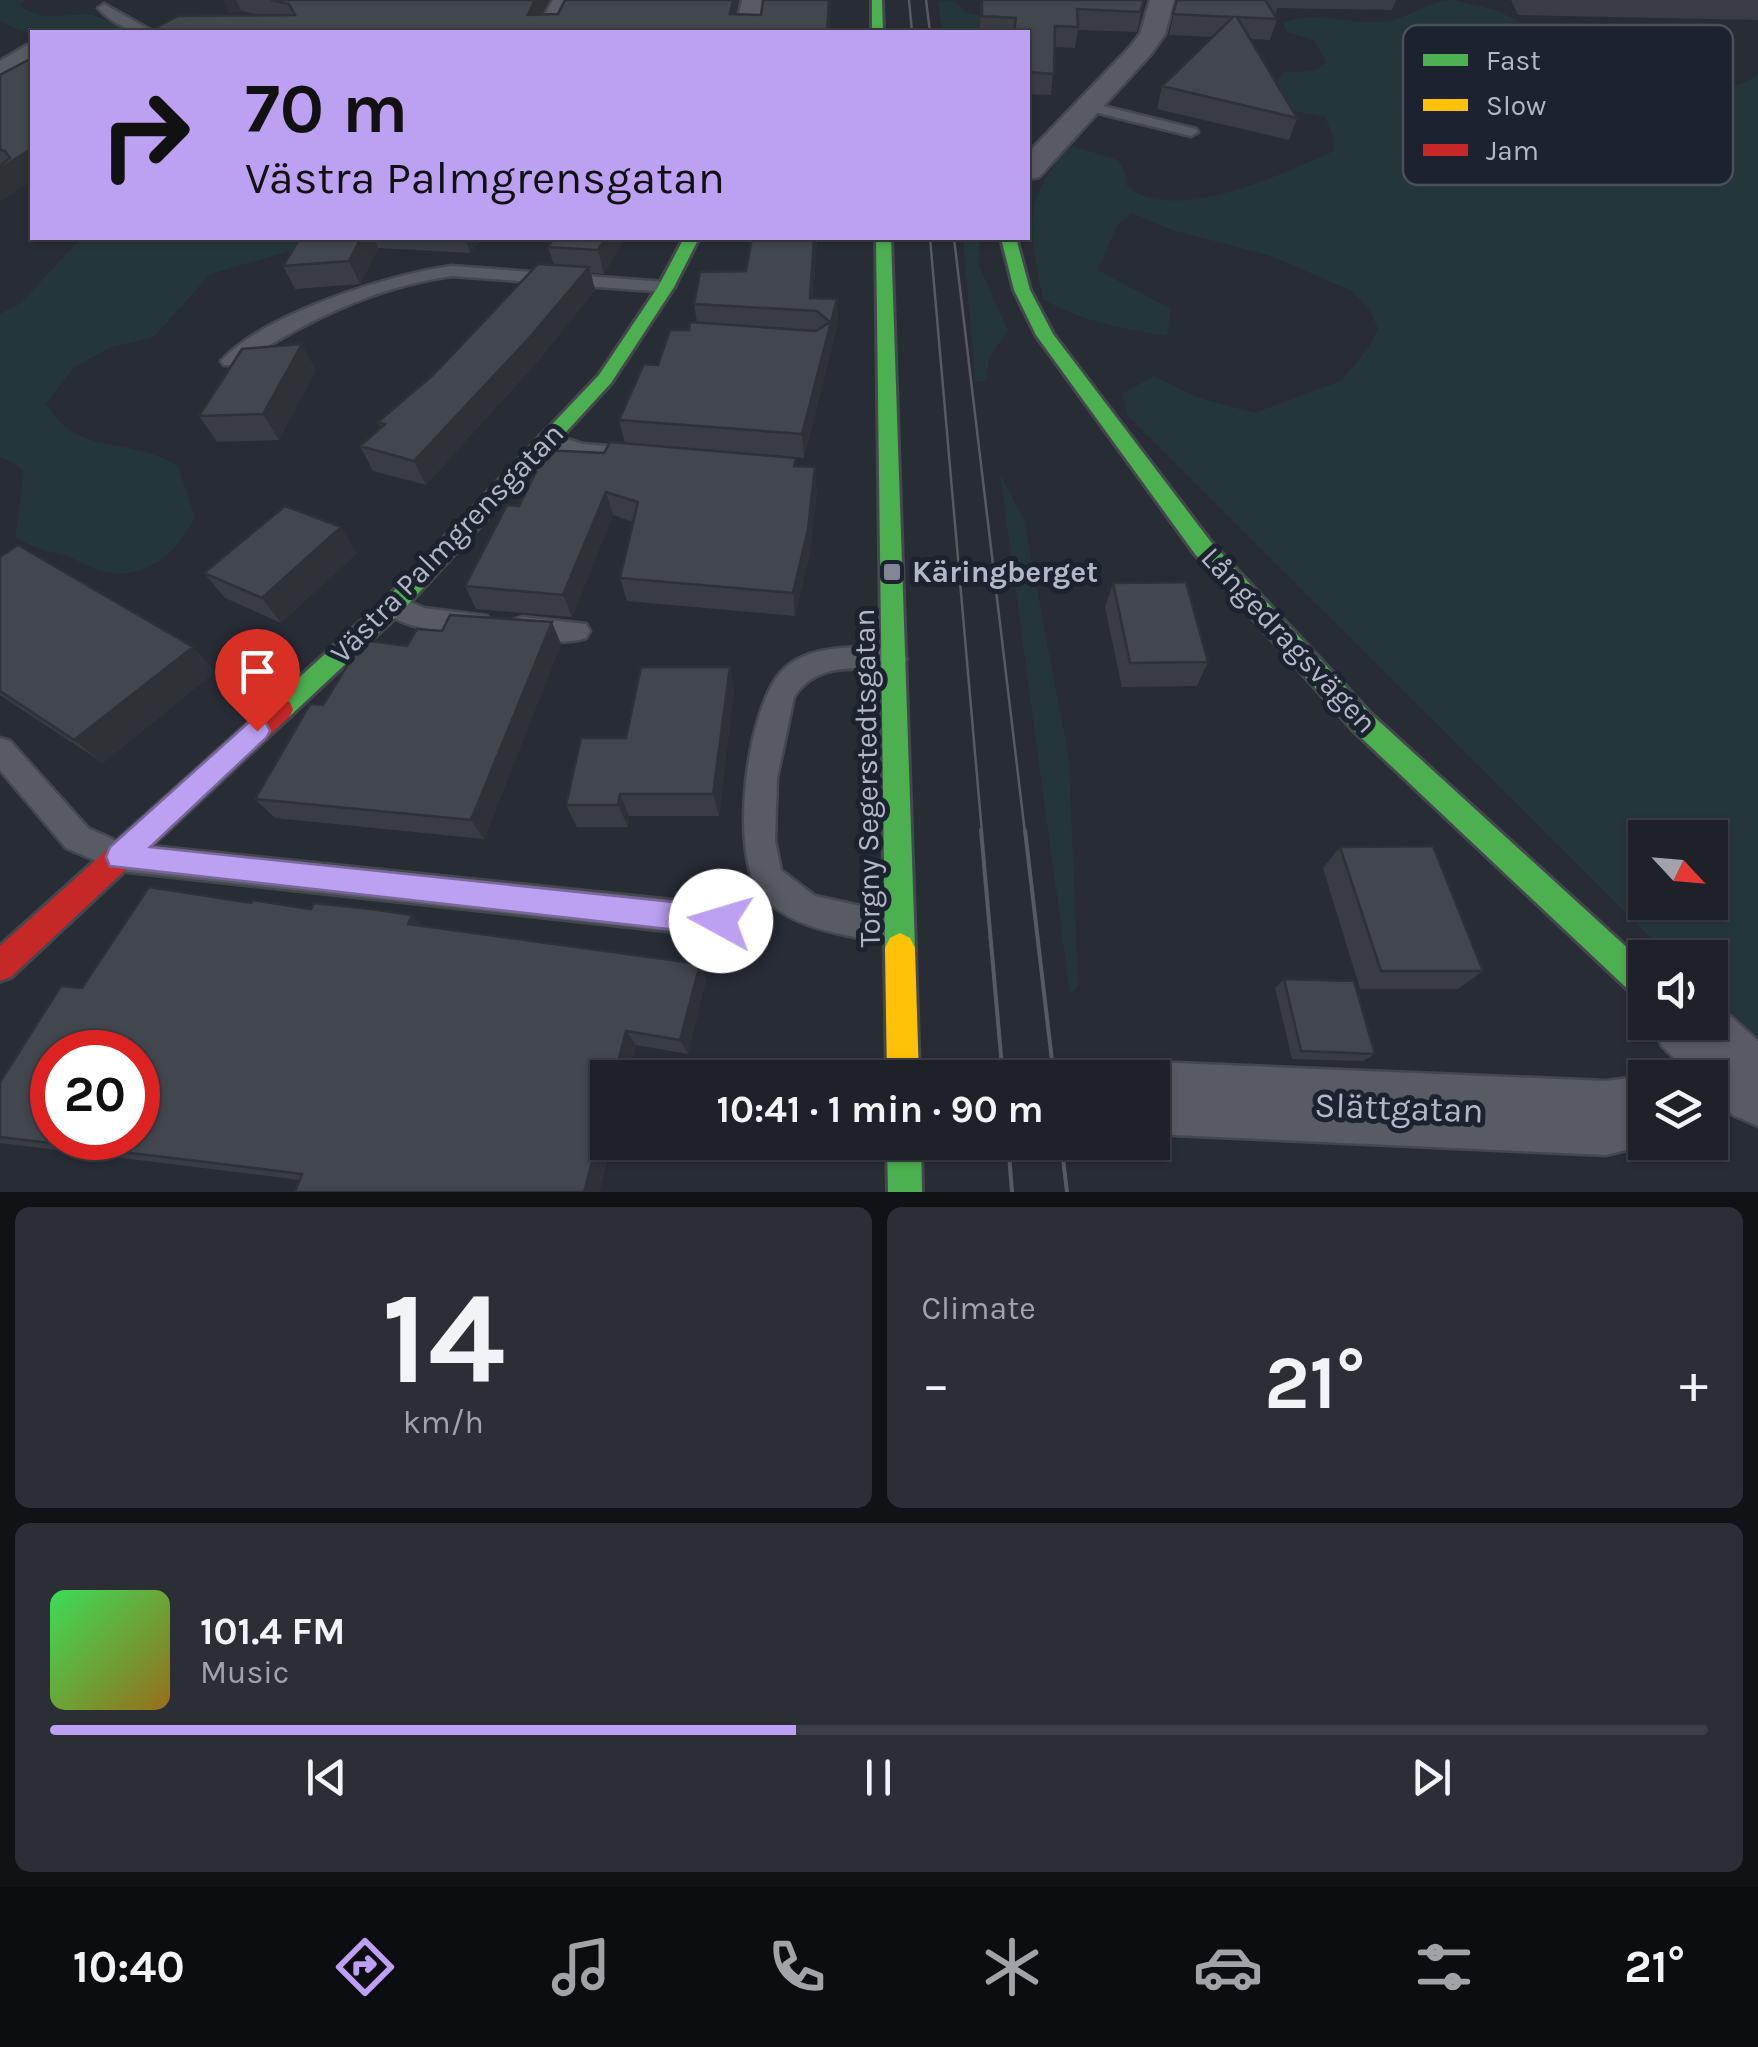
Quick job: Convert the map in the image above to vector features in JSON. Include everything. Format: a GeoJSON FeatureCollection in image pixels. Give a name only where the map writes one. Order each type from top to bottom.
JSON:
{"type":"FeatureCollection","features":[{"type":"Feature","properties":{"kind":"street"},"geometry":{"type":"LineString","coordinates":[[548,30],[566,0]]}},
{"type":"Feature","properties":{"kind":"street"},"geometry":{"type":"LineString","coordinates":[[748,30],[754,0]]}},
{"type":"Feature","properties":{"kind":"street"},"geometry":{"type":"LineString","coordinates":[[877,0],[878,30]]}},
{"type":"Feature","properties":{"kind":"street"},"geometry":{"type":"LineString","coordinates":[[1030,168],[1138,54],[1152,34],[1162,0]]}},
{"type":"Feature","properties":{"kind":"street"},"geometry":{"type":"LineString","coordinates":[[0,74],[27,53]]}},
{"type":"Feature","properties":{"kind":"street","name":"Västra Palmgrensgatan"},"geometry":{"type":"LineString","coordinates":[[0,966],[394,605],[645,333],[690,240]]}},
{"type":"Feature","properties":{"kind":"street","name":"Torgny Segerstedtsgatan"},"geometry":{"type":"LineString","coordinates":[[883,240],[903,1060]]}},
{"type":"Feature","properties":{"kind":"street","name":"Långedragsvägen"},"geometry":{"type":"LineString","coordinates":[[1009,240],[1022,290],[1046,334],[1203,548],[1362,722],[1628,968]]}},
{"type":"Feature","properties":{"kind":"street","name":"Slättgatan"},"geometry":{"type":"LineString","coordinates":[[1170,1099],[1606,1118],[1628,1115]]}},
{"type":"Feature","properties":{"kind":"street"},"geometry":{"type":"LineString","coordinates":[[904,1160],[905,1192]]}},
{"type":"Feature","properties":{"kind":"lane"},"geometry":{"type":"LineString","coordinates":[[104,8],[121,22],[143,30]]}},
{"type":"Feature","properties":{"kind":"lane"},"geometry":{"type":"LineString","coordinates":[[1087,106],[1191,132]]}},
{"type":"Feature","properties":{"kind":"lane"},"geometry":{"type":"LineString","coordinates":[[231,361],[300,319],[424,273],[452,271],[666,288]]}},
{"type":"Feature","properties":{"kind":"lane"},"geometry":{"type":"LineString","coordinates":[[548,440],[582,451],[658,457]]}},
{"type":"Feature","properties":{"kind":"lane"},"geometry":{"type":"LineString","coordinates":[[394,605],[422,618],[577,631]]}},
{"type":"Feature","properties":{"kind":"lane"},"geometry":{"type":"LineString","coordinates":[[894,659],[836,658],[793,676],[783,690],[772,714],[765,764],[762,866],[770,881],[791,899],[824,915],[900,928]]}},
{"type":"Feature","properties":{"kind":"lane"},"geometry":{"type":"LineString","coordinates":[[0,750],[77,838],[120,857],[721,921]]}},
{"type":"Feature","properties":{"kind":"shaded area"},"geometry":{"type":"Polygon","coordinates":[[[0,0],[26,0],[19,5],[37,14],[97,16],[126,30],[30,32],[0,20],[0,0]]]}},
{"type":"Feature","properties":{"kind":"shaded area"},"geometry":{"type":"Polygon","coordinates":[[[954,0],[965,12],[987,18],[981,29],[942,30],[938,2],[954,0]]]}},
{"type":"Feature","properties":{"kind":"shaded area"},"geometry":{"type":"Polygon","coordinates":[[[1453,0],[1496,10],[1526,25],[1403,25],[1403,185],[1733,185],[1733,86],[1758,75],[1758,1039],[1728,1012],[1728,940],[1653,940],[1633,920],[1728,920],[1728,820],[1628,820],[1628,915],[1128,416],[1122,394],[1154,376],[1196,397],[1254,413],[1341,381],[1370,346],[1378,329],[1370,310],[1352,291],[1271,256],[1172,230],[1132,213],[1117,225],[1098,270],[1171,309],[1167,336],[1087,319],[1043,299],[1032,218],[1042,185],[1069,145],[1118,160],[1127,186],[1147,197],[1200,198],[1259,182],[1334,151],[1325,117],[1286,109],[1276,83],[1285,72],[1315,71],[1326,62],[1314,40],[1287,32],[1283,23],[1310,17],[1365,22],[1393,20],[1453,0]]]}},
{"type":"Feature","properties":{"kind":"shaded area"},"geometry":{"type":"Polygon","coordinates":[[[79,240],[316,240],[210,274],[154,337],[112,347],[74,367],[46,404],[74,433],[159,456],[178,466],[195,517],[169,553],[132,572],[98,570],[15,537],[24,473],[15,463],[0,457],[0,314],[21,303],[79,240]]]}},
{"type":"Feature","properties":{"kind":"shaded area"},"geometry":{"type":"Polygon","coordinates":[[[963,240],[979,240],[979,266],[1008,331],[990,355],[986,381],[975,381],[963,240]]]}},
{"type":"Feature","properties":{"kind":"shaded area"},"geometry":{"type":"Polygon","coordinates":[[[1000,474],[1024,520],[1069,759],[1078,986],[1070,994],[1000,474]]]}},
{"type":"Feature","properties":{"kind":"building"},"geometry":{"type":"Polygon","coordinates":[[[271,0],[535,0],[528,15],[558,14],[565,0],[733,0],[730,14],[761,15],[763,0],[829,0],[827,30],[152,30],[178,16],[295,15],[289,4],[271,0]]]}},
{"type":"Feature","properties":{"kind":"building"},"geometry":{"type":"Polygon","coordinates":[[[982,0],[1144,0],[1140,12],[1077,9],[1078,27],[1055,26],[1054,74],[1030,72],[1030,30],[1014,30],[1016,18],[982,16],[982,0]]]}},
{"type":"Feature","properties":{"kind":"building"},"geometry":{"type":"Polygon","coordinates":[[[1177,0],[1265,0],[1277,19],[1237,17],[1297,118],[1162,86],[1233,17],[1173,14],[1177,0]]]}},
{"type":"Feature","properties":{"kind":"building"},"geometry":{"type":"Polygon","coordinates":[[[30,59],[30,149],[0,169],[10,158],[0,150],[0,75],[30,59]]]}},
{"type":"Feature","properties":{"kind":"building"},"geometry":{"type":"Polygon","coordinates":[[[299,240],[360,240],[349,261],[283,266],[299,240]]]}},
{"type":"Feature","properties":{"kind":"building"},"geometry":{"type":"Polygon","coordinates":[[[553,240],[605,240],[598,250],[548,247],[553,240]]]}},
{"type":"Feature","properties":{"kind":"building"},"geometry":{"type":"Polygon","coordinates":[[[752,240],[814,240],[810,298],[837,299],[802,434],[619,420],[644,364],[658,365],[670,330],[689,330],[690,322],[816,331],[830,322],[817,311],[694,304],[700,272],[746,271],[752,240]]]}},
{"type":"Feature","properties":{"kind":"building"},"geometry":{"type":"Polygon","coordinates":[[[538,264],[589,267],[530,337],[414,461],[360,446],[385,424],[378,422],[434,374],[538,264]]]}},
{"type":"Feature","properties":{"kind":"building"},"geometry":{"type":"Polygon","coordinates":[[[302,344],[263,414],[199,416],[242,349],[302,344]]]}},
{"type":"Feature","properties":{"kind":"building"},"geometry":{"type":"Polygon","coordinates":[[[610,442],[796,458],[794,466],[815,467],[808,529],[793,593],[620,578],[638,502],[606,492],[563,595],[465,586],[507,505],[519,506],[536,472],[526,468],[542,450],[604,453],[610,442]]]}},
{"type":"Feature","properties":{"kind":"building"},"geometry":{"type":"Polygon","coordinates":[[[285,506],[341,527],[262,598],[204,573],[285,506]]]}},
{"type":"Feature","properties":{"kind":"building"},"geometry":{"type":"Polygon","coordinates":[[[18,545],[193,647],[74,740],[0,691],[0,557],[18,545]]]}},
{"type":"Feature","properties":{"kind":"building"},"geometry":{"type":"Polygon","coordinates":[[[1186,582],[1208,662],[1130,663],[1113,583],[1186,582]]]}},
{"type":"Feature","properties":{"kind":"building"},"geometry":{"type":"Polygon","coordinates":[[[450,615],[552,622],[471,820],[255,799],[310,704],[323,705],[363,640],[407,646],[417,629],[442,631],[450,615]]]}},
{"type":"Feature","properties":{"kind":"building"},"geometry":{"type":"Polygon","coordinates":[[[641,667],[730,667],[713,794],[620,794],[618,805],[566,805],[581,738],[626,738],[641,667]]]}},
{"type":"Feature","properties":{"kind":"building"},"geometry":{"type":"Polygon","coordinates":[[[1433,846],[1483,971],[1381,971],[1340,847],[1433,846]]]}},
{"type":"Feature","properties":{"kind":"building"},"geometry":{"type":"Polygon","coordinates":[[[149,887],[311,909],[314,903],[371,909],[412,915],[408,924],[700,964],[680,1040],[626,1031],[619,1060],[590,1060],[593,1160],[584,1192],[295,1192],[302,1174],[160,1157],[160,1030],[33,1030],[61,986],[82,988],[149,887]]]}},
{"type":"Feature","properties":{"kind":"building"},"geometry":{"type":"Polygon","coordinates":[[[1284,979],[1354,981],[1375,1054],[1301,1051],[1284,979]]]}},
{"type":"Feature","properties":{"kind":"building"},"geometry":{"type":"Polygon","coordinates":[[[30,1035],[30,1141],[0,1137],[0,1082],[30,1035]]]}},
{"type":"Feature","properties":{"kind":"tram line"},"geometry":{"type":"LineString","coordinates":[[909,0],[912,30]]}},
{"type":"Feature","properties":{"kind":"tram line"},"geometry":{"type":"LineString","coordinates":[[926,0],[930,30]]}},
{"type":"Feature","properties":{"kind":"tram line"},"geometry":{"type":"LineString","coordinates":[[930,240],[982,833]]}},
{"type":"Feature","properties":{"kind":"tram line"},"geometry":{"type":"LineString","coordinates":[[954,240],[1025,833]]}},
{"type":"Feature","properties":{"kind":"tram line"},"geometry":{"type":"LineString","coordinates":[[981,830],[1001,1060]]}},
{"type":"Feature","properties":{"kind":"tram line"},"geometry":{"type":"LineString","coordinates":[[1025,830],[1052,1060]]}},
{"type":"Feature","properties":{"kind":"tram line"},"geometry":{"type":"LineString","coordinates":[[1009,1160],[1012,1192]]}},
{"type":"Feature","properties":{"kind":"tram line"},"geometry":{"type":"LineString","coordinates":[[1063,1160],[1067,1192]]}},
{"type":"Feature","properties":{"kind":"traffic: fast"},"geometry":{"type":"LineString","coordinates":[[877,0],[878,30]]}},
{"type":"Feature","properties":{"kind":"traffic: fast"},"geometry":{"type":"LineString","coordinates":[[281,709],[394,605],[605,379],[666,287],[690,240]]}},
{"type":"Feature","properties":{"kind":"traffic: fast"},"geometry":{"type":"LineString","coordinates":[[883,240],[900,948]]}},
{"type":"Feature","properties":{"kind":"traffic: fast"},"geometry":{"type":"LineString","coordinates":[[1009,240],[1022,290],[1045,335],[1203,548],[1362,722],[1628,968]]}},
{"type":"Feature","properties":{"kind":"traffic: fast"},"geometry":{"type":"LineString","coordinates":[[904,1160],[905,1192]]}},
{"type":"Feature","properties":{"kind":"traffic: slow"},"geometry":{"type":"LineString","coordinates":[[900,948],[903,1060]]}},
{"type":"Feature","properties":{"kind":"traffic: jam"},"geometry":{"type":"LineString","coordinates":[[0,966],[281,709]]}},
{"type":"Feature","properties":{"kind":"place","name":"Käringberget"},"geometry":{"type":"Point","coordinates":[892,572]}},
{"type":"Feature","properties":{"kind":"route"},"geometry":{"type":"LineString","coordinates":[[257,731],[120,857],[721,921]]}}]}
